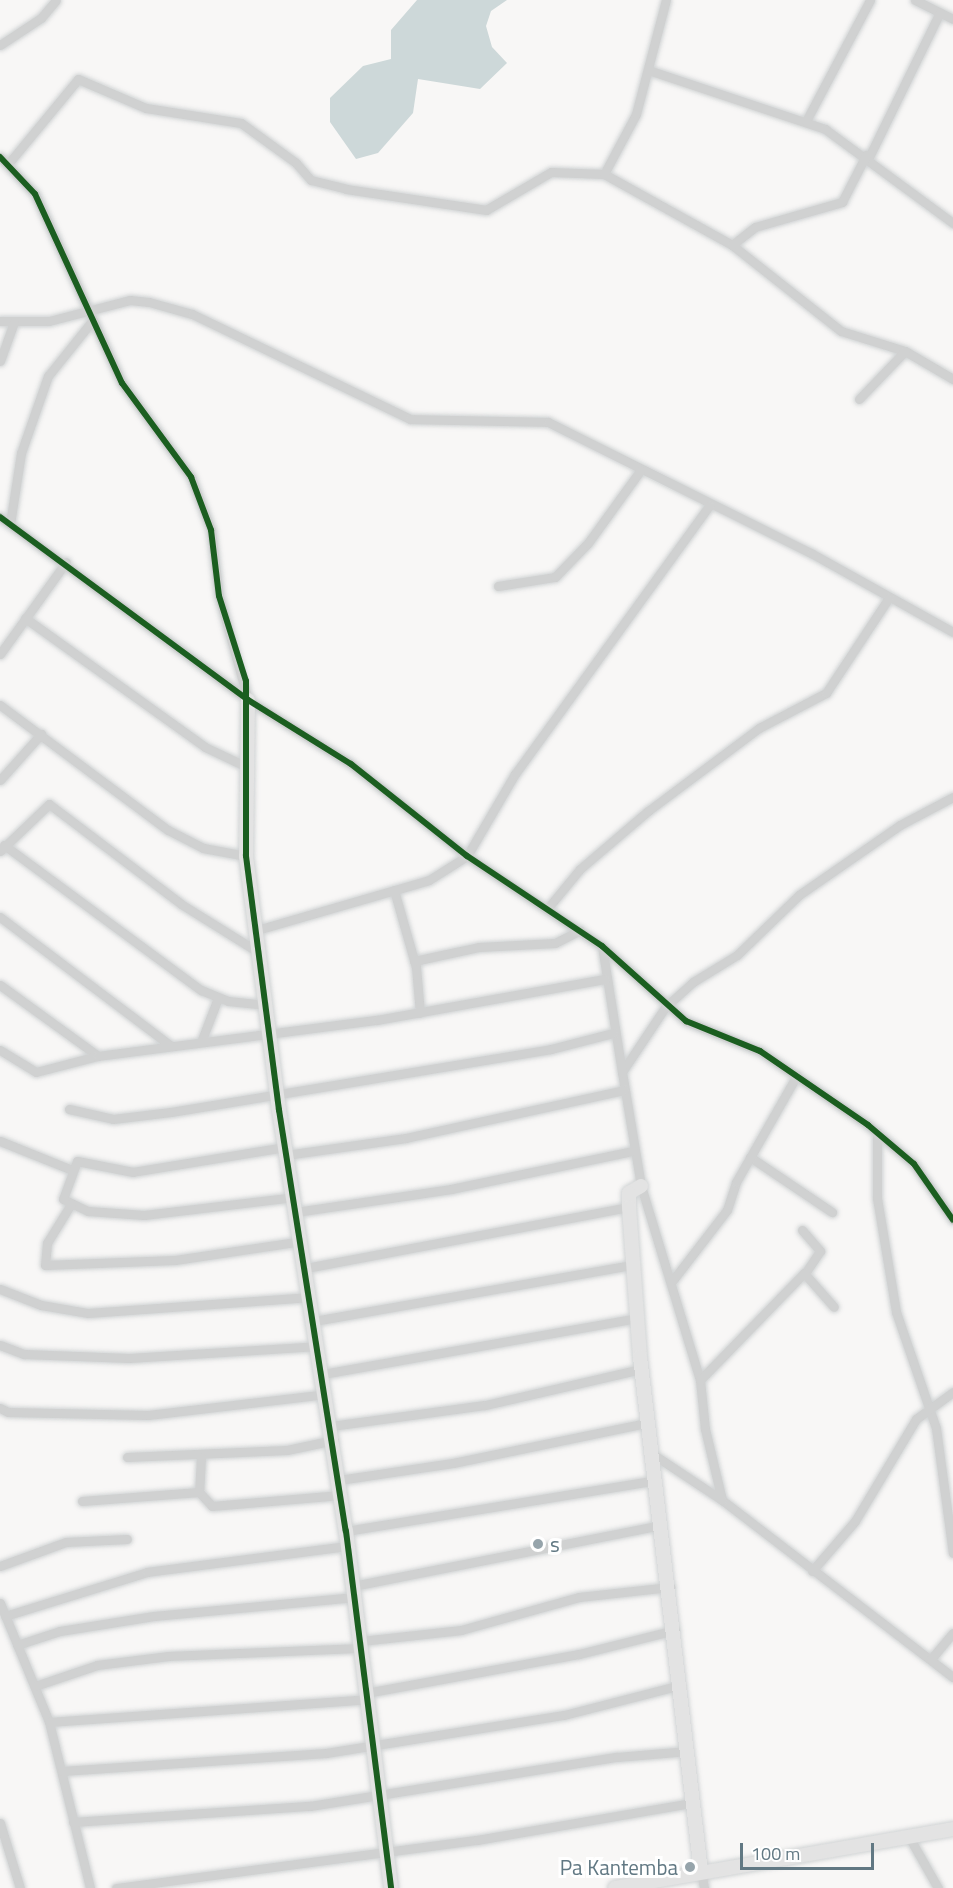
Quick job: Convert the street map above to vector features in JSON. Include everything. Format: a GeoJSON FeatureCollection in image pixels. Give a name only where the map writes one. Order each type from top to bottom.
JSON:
{"type":"FeatureCollection","features":[{"type":"Feature","properties":{"kind":"street"},"geometry":{"type":"LineString","coordinates":[[0,45],[41,18],[56,0]]}},
{"type":"Feature","properties":{"kind":"street"},"geometry":{"type":"LineString","coordinates":[[604,174],[627,134],[648,70],[666,0]]}},
{"type":"Feature","properties":{"kind":"street"},"geometry":{"type":"LineString","coordinates":[[806,121],[870,0]]}},
{"type":"Feature","properties":{"kind":"street"},"geometry":{"type":"LineString","coordinates":[[915,0],[953,19]]}},
{"type":"Feature","properties":{"kind":"street"},"geometry":{"type":"LineString","coordinates":[[732,245],[755,227],[842,202],[868,156],[940,12]]}},
{"type":"Feature","properties":{"kind":"street"},"geometry":{"type":"LineString","coordinates":[[648,70],[806,121],[868,156],[953,223]]}},
{"type":"Feature","properties":{"kind":"street"},"geometry":{"type":"LineString","coordinates":[[8,164],[78,79],[146,108],[241,123],[296,163],[311,180],[338,188],[486,210],[551,172],[604,174],[732,245],[841,331],[905,351],[953,379]]}},
{"type":"Feature","properties":{"kind":"street"},"geometry":{"type":"LineString","coordinates":[[0,157],[35,194],[122,383],[180,459],[199,495],[248,700],[245,766],[246,856],[268,1033],[324,1374],[339,1480],[362,1645],[366,1696],[391,1888]]}},
{"type":"Feature","properties":{"kind":"street"},"geometry":{"type":"LineString","coordinates":[[0,321],[49,321],[130,300],[168,307],[393,414],[410,419],[548,422],[581,434],[640,471],[811,553],[888,599],[953,632]]}},
{"type":"Feature","properties":{"kind":"street"},"geometry":{"type":"LineString","coordinates":[[10,524],[21,453],[48,376],[92,321]]}},
{"type":"Feature","properties":{"kind":"street"},"geometry":{"type":"LineString","coordinates":[[0,361],[14,322]]}},
{"type":"Feature","properties":{"kind":"street"},"geometry":{"type":"LineString","coordinates":[[859,399],[905,351]]}},
{"type":"Feature","properties":{"kind":"street"},"geometry":{"type":"LineString","coordinates":[[498,586],[555,577],[588,543],[640,471]]}},
{"type":"Feature","properties":{"kind":"street"},"geometry":{"type":"LineString","coordinates":[[257,930],[394,890],[442,873],[467,856],[515,774],[709,506]]}},
{"type":"Feature","properties":{"kind":"street"},"geometry":{"type":"LineString","coordinates":[[0,517],[66,562],[248,700],[351,764],[467,856],[602,946],[666,1006],[705,1032],[760,1051],[877,1132],[914,1164],[953,1220]]}},
{"type":"Feature","properties":{"kind":"street"},"geometry":{"type":"LineString","coordinates":[[0,654],[66,562]]}},
{"type":"Feature","properties":{"kind":"street"},"geometry":{"type":"LineString","coordinates":[[547,909],[580,869],[682,784],[759,728],[826,693],[888,599]]}},
{"type":"Feature","properties":{"kind":"street"},"geometry":{"type":"LineString","coordinates":[[25,618],[205,747],[245,766]]}},
{"type":"Feature","properties":{"kind":"street"},"geometry":{"type":"LineString","coordinates":[[0,705],[168,830],[203,848],[246,856]]}},
{"type":"Feature","properties":{"kind":"street"},"geometry":{"type":"LineString","coordinates":[[0,780],[3,768],[40,734]]}},
{"type":"Feature","properties":{"kind":"street"},"geometry":{"type":"LineString","coordinates":[[622,1072],[666,1006],[737,955],[799,895],[907,820],[953,797]]}},
{"type":"Feature","properties":{"kind":"street"},"geometry":{"type":"LineString","coordinates":[[258,952],[181,904],[50,804],[2,848],[135,944],[218,998],[265,1005]]}},
{"type":"Feature","properties":{"kind":"street"},"geometry":{"type":"LineString","coordinates":[[394,890],[414,961],[420,1013]]}},
{"type":"Feature","properties":{"kind":"street"},"geometry":{"type":"LineString","coordinates":[[0,917],[171,1046]]}},
{"type":"Feature","properties":{"kind":"street"},"geometry":{"type":"LineString","coordinates":[[414,961],[479,947],[555,943],[580,930]]}},
{"type":"Feature","properties":{"kind":"street"},"geometry":{"type":"LineString","coordinates":[[602,946],[604,979],[622,1072],[633,1150],[641,1186],[673,1281],[700,1380],[705,1429],[722,1500]]}},
{"type":"Feature","properties":{"kind":"street"},"geometry":{"type":"LineString","coordinates":[[0,1050],[36,1072],[98,1056],[420,1013],[604,979]]}},
{"type":"Feature","properties":{"kind":"street"},"geometry":{"type":"LineString","coordinates":[[0,985],[98,1056]]}},
{"type":"Feature","properties":{"kind":"street"},"geometry":{"type":"LineString","coordinates":[[201,1042],[218,998]]}},
{"type":"Feature","properties":{"kind":"street"},"geometry":{"type":"LineString","coordinates":[[69,1110],[121,1118],[278,1095],[550,1049],[613,1033]]}},
{"type":"Feature","properties":{"kind":"street"},"geometry":{"type":"LineString","coordinates":[[673,1281],[727,1210],[750,1157],[797,1076]]}},
{"type":"Feature","properties":{"kind":"street"},"geometry":{"type":"LineString","coordinates":[[294,1197],[144,1215],[95,1212],[70,1204],[63,1199],[77,1161],[133,1172],[286,1151],[406,1138],[624,1090]]}},
{"type":"Feature","properties":{"kind":"street"},"geometry":{"type":"LineString","coordinates":[[877,1132],[877,1198],[896,1312],[930,1407],[942,1458],[953,1553]]}},
{"type":"Feature","properties":{"kind":"street"},"geometry":{"type":"LineString","coordinates":[[0,1141],[72,1170]]}},
{"type":"Feature","properties":{"kind":"street"},"geometry":{"type":"LineString","coordinates":[[296,1212],[451,1189],[633,1150]]}},
{"type":"Feature","properties":{"kind":"street"},"geometry":{"type":"LineString","coordinates":[[750,1157],[832,1212]]}},
{"type":"Feature","properties":{"kind":"street"},"geometry":{"type":"LineString","coordinates":[[641,1186],[629,1193],[632,1265],[641,1370],[670,1587],[692,1803],[704,1888]]}},
{"type":"Feature","properties":{"kind":"street"},"geometry":{"type":"LineString","coordinates":[[70,1204],[47,1242],[45,1265],[165,1261],[302,1241]]}},
{"type":"Feature","properties":{"kind":"street"},"geometry":{"type":"LineString","coordinates":[[306,1268],[629,1207]]}},
{"type":"Feature","properties":{"kind":"street"},"geometry":{"type":"LineString","coordinates":[[700,1380],[806,1272],[820,1251],[802,1230]]}},
{"type":"Feature","properties":{"kind":"street"},"geometry":{"type":"LineString","coordinates":[[314,1321],[632,1265]]}},
{"type":"Feature","properties":{"kind":"street"},"geometry":{"type":"LineString","coordinates":[[806,1272],[834,1307]]}},
{"type":"Feature","properties":{"kind":"street"},"geometry":{"type":"LineString","coordinates":[[0,1289],[41,1305],[88,1313],[310,1297]]}},
{"type":"Feature","properties":{"kind":"street"},"geometry":{"type":"LineString","coordinates":[[324,1374],[638,1318]]}},
{"type":"Feature","properties":{"kind":"street"},"geometry":{"type":"LineString","coordinates":[[0,1345],[24,1354],[129,1358],[318,1346]]}},
{"type":"Feature","properties":{"kind":"street"},"geometry":{"type":"LineString","coordinates":[[127,1457],[201,1457],[485,1405],[641,1370]]}},
{"type":"Feature","properties":{"kind":"street"},"geometry":{"type":"LineString","coordinates":[[812,1571],[855,1521],[916,1419],[953,1392]]}},
{"type":"Feature","properties":{"kind":"street"},"geometry":{"type":"LineString","coordinates":[[0,1408],[8,1412],[148,1415],[326,1394]]}},
{"type":"Feature","properties":{"kind":"street"},"geometry":{"type":"LineString","coordinates":[[339,1480],[453,1463],[647,1423]]}},
{"type":"Feature","properties":{"kind":"street"},"geometry":{"type":"LineString","coordinates":[[651,1454],[722,1500],[953,1677]]}},
{"type":"Feature","properties":{"kind":"street"},"geometry":{"type":"LineString","coordinates":[[199,1492],[201,1457]]}},
{"type":"Feature","properties":{"kind":"street"},"geometry":{"type":"LineString","coordinates":[[346,1531],[656,1480]]}},
{"type":"Feature","properties":{"kind":"street"},"geometry":{"type":"LineString","coordinates":[[82,1501],[199,1492],[215,1507],[341,1496]]}},
{"type":"Feature","properties":{"kind":"street"},"geometry":{"type":"LineString","coordinates":[[17,1645],[60,1631],[154,1616],[354,1591],[662,1525]]}},
{"type":"Feature","properties":{"kind":"street"},"geometry":{"type":"LineString","coordinates":[[0,1566],[66,1542],[128,1539]]}},
{"type":"Feature","properties":{"kind":"street"},"geometry":{"type":"LineString","coordinates":[[5,1616],[147,1572],[348,1546]]}},
{"type":"Feature","properties":{"kind":"street"},"geometry":{"type":"LineString","coordinates":[[35,1686],[82,1668],[144,1659],[362,1645],[461,1629],[579,1598],[670,1587]]}},
{"type":"Feature","properties":{"kind":"street"},"geometry":{"type":"LineString","coordinates":[[0,1603],[49,1722],[90,1888]]}},
{"type":"Feature","properties":{"kind":"street"},"geometry":{"type":"LineString","coordinates":[[49,1722],[366,1696],[502,1670],[675,1630]]}},
{"type":"Feature","properties":{"kind":"street"},"geometry":{"type":"LineString","coordinates":[[931,1659],[953,1633]]}},
{"type":"Feature","properties":{"kind":"street"},"geometry":{"type":"LineString","coordinates":[[62,1770],[261,1761],[372,1746],[564,1715],[681,1685]]}},
{"type":"Feature","properties":{"kind":"street"},"geometry":{"type":"LineString","coordinates":[[73,1822],[379,1798],[616,1757],[687,1751]]}},
{"type":"Feature","properties":{"kind":"street"},"geometry":{"type":"LineString","coordinates":[[116,1888],[386,1852],[692,1803]]}},
{"type":"Feature","properties":{"kind":"street"},"geometry":{"type":"LineString","coordinates":[[0,1823],[20,1888]]}},
{"type":"Feature","properties":{"kind":"street"},"geometry":{"type":"LineString","coordinates":[[615,1888],[953,1829]]}},
{"type":"Feature","properties":{"kind":"street"},"geometry":{"type":"LineString","coordinates":[[909,1837],[938,1888]]}},
{"type":"Feature","properties":{"kind":"shaded area"},"geometry":{"type":"Polygon","coordinates":[[[417,0],[507,0],[491,11],[486,26],[492,47],[507,63],[480,89],[418,79],[413,113],[378,153],[356,159],[330,122],[330,98],[363,66],[391,59],[391,30],[417,0]]]}},
{"type":"Feature","properties":{"kind":"cycle path"},"geometry":{"type":"LineString","coordinates":[[0,157],[35,194],[122,383],[191,477],[211,530],[219,596],[246,681],[246,856],[279,1110],[346,1531],[391,1888]]}},
{"type":"Feature","properties":{"kind":"cycle path"},"geometry":{"type":"LineString","coordinates":[[0,517],[248,700],[351,764],[467,856],[602,946],[686,1021],[760,1051],[868,1125],[914,1164],[953,1220]]}},
{"type":"Feature","properties":{"kind":"place","name":"s"},"geometry":{"type":"Point","coordinates":[538,1544]}},
{"type":"Feature","properties":{"kind":"place","name":"Pa Kantemba"},"geometry":{"type":"Point","coordinates":[690,1867]}}]}
